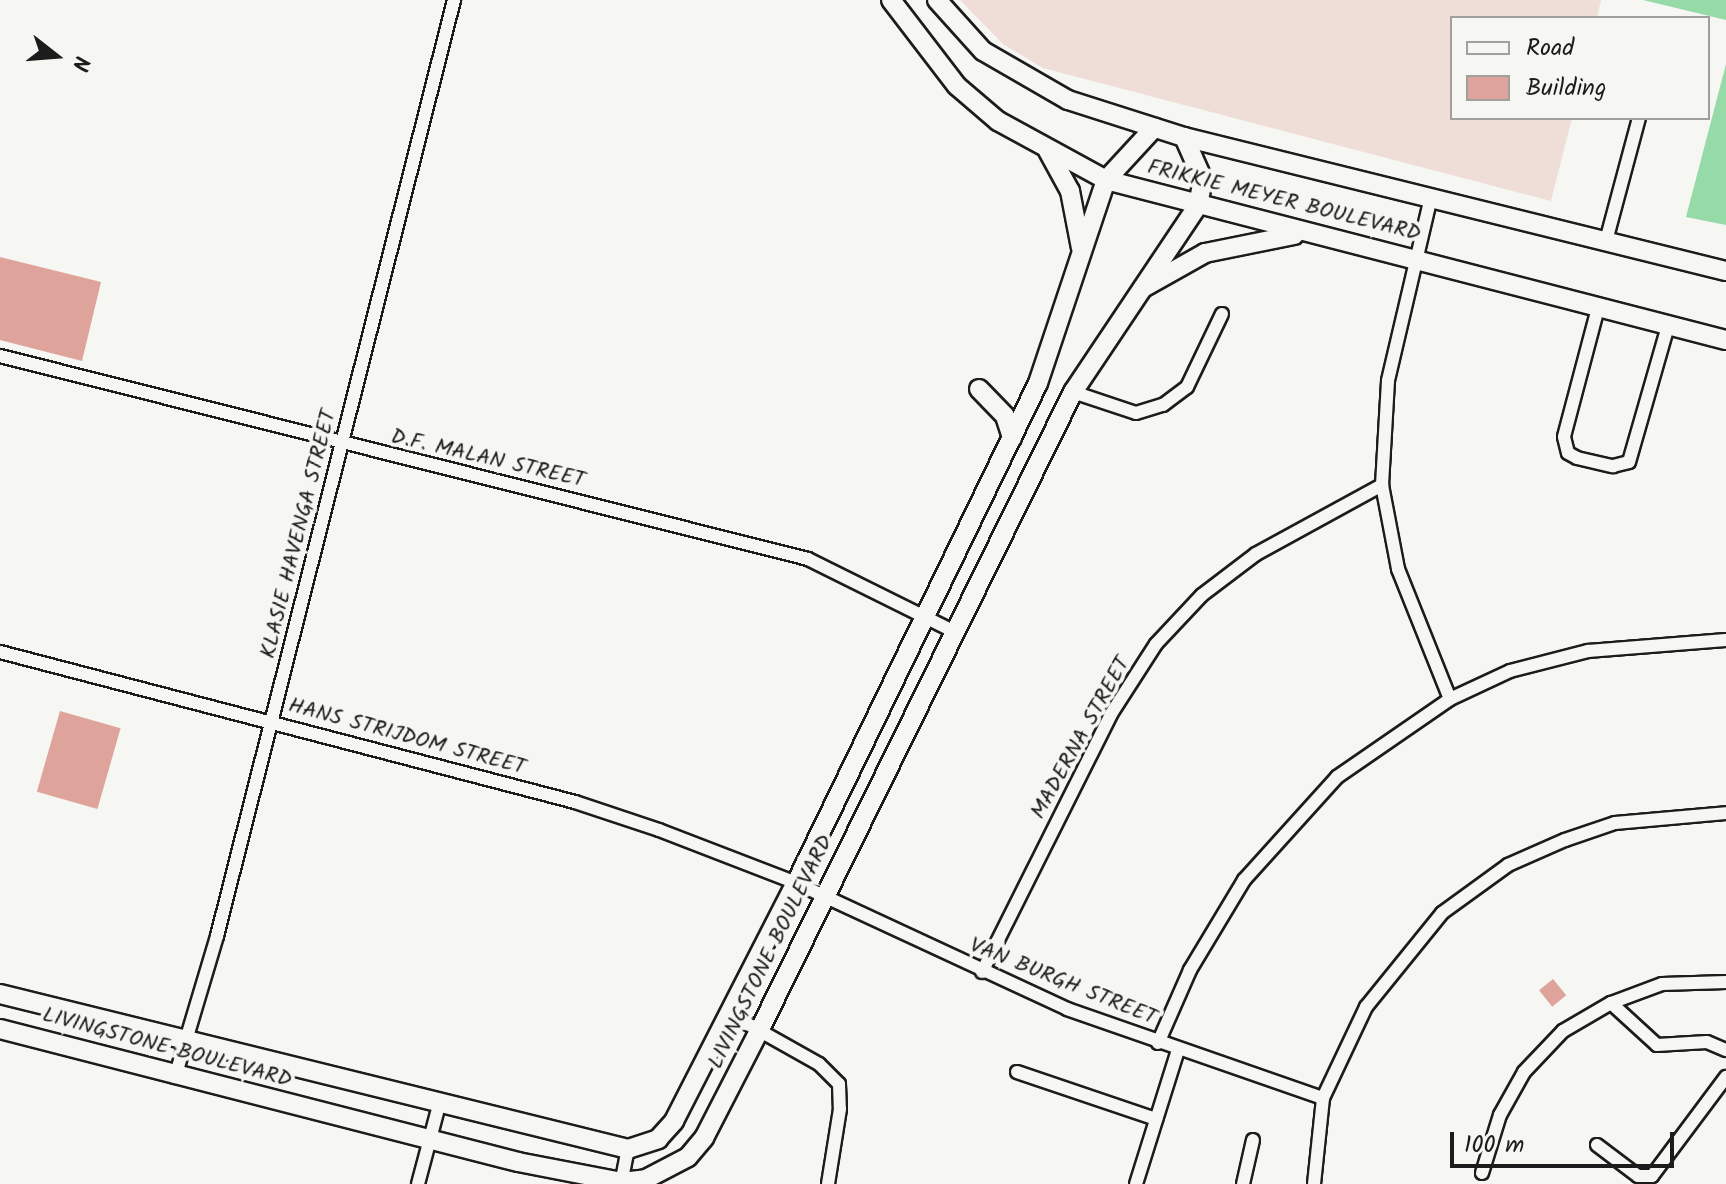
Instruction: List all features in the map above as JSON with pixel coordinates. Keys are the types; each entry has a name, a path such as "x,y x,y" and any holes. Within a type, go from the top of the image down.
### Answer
{"street":[{"name":"KLASIE HAVENGA STREET","path":"175,1077 189,1042 272,722 454,0"},
{"name":"FRIKKIE MEYER BOULEVARD","path":"891,0 957,86 998,121 1106,180 1726,340"},
{"name":"FRIKKIE MEYER BOULEVARD","path":"937,0 983,51 1022,77 1068,100 1184,137 1726,271"},
{"path":"1606,241 1638,120"},
{"name":"LIVINGSTONE BOULEVARD","path":"0,994 439,1105 628,1149 666,1132 796,883 1038,383 1106,180 1154,128"},
{"path":"1184,137 1203,180 1198,205"},
{"path":"1048,151 1070,191 1082,255"},
{"path":"1431,197 1388,381 1382,485 1398,569 1450,699"},
{"name":"LIVINGSTONE BOULEVARD","path":"0,1029 175,1077 622,1183 646,1179 688,1157 704,1138 760,1029 1073,392 1134,294 1198,205"},
{"path":"1134,294 1205,253 1305,233"},
{"path":"1598,308 1564,437 1568,453 1577,458 1613,466 1629,462 1668,326"},
{"path":"1073,392 1136,413 1163,405 1187,387 1222,314"},
{"name":"D.F. MALAN STREET","path":"0,356 342,446 808,559 955,632"},
{"path":"979,389 1005,416 1012,438"},
{"name":"MADERNA STREET","path":"982,972 1111,714 1156,644 1202,595 1256,554 1382,485"},
{"path":"1158,1043 1190,970 1244,880 1337,777 1450,699 1510,671 1588,651 1726,640"},
{"name":"HANS STRIJDOM STREET","path":"0,652 575,802 796,883"},
{"path":"1314,1184 1323,1098 1366,1007 1442,913 1508,865 1615,823 1726,813"},
{"name":"VAN BURGH STREET","path":"796,883 982,972 1158,1043 1323,1098"},
{"path":"1482,1173 1500,1115 1524,1072 1563,1031 1611,1003 1662,984 1726,982"},
{"path":"1611,1003 1657,1045 1707,1042 1726,1050"},
{"path":"730,1014 819,1064 839,1084 840,1109 828,1184"},
{"path":"1136,1184 1178,1050"},
{"path":"1017,1072 1156,1119"},
{"path":"1597,1145 1638,1176 1652,1176 1726,1077"},
{"path":"418,1184 439,1105"},
{"path":"1243,1184 1253,1140"},
{"path":"622,1183 628,1149"}],"shaded area":[{"path":"960,0 1601,0 1597,16 1450,16 1450,120 1571,120 1551,201 1043,68 1003,44"}],"green space":[{"path":"1643,0 1726,0 1726,20"},
{"path":"1726,64 1726,225 1686,217"}],"building":[{"path":"0,257 101,282 82,361 0,340"},
{"path":"60,711 121,728 97,809 37,792"},
{"path":"1553,979 1566,995 1552,1007 1539,990"}]}
